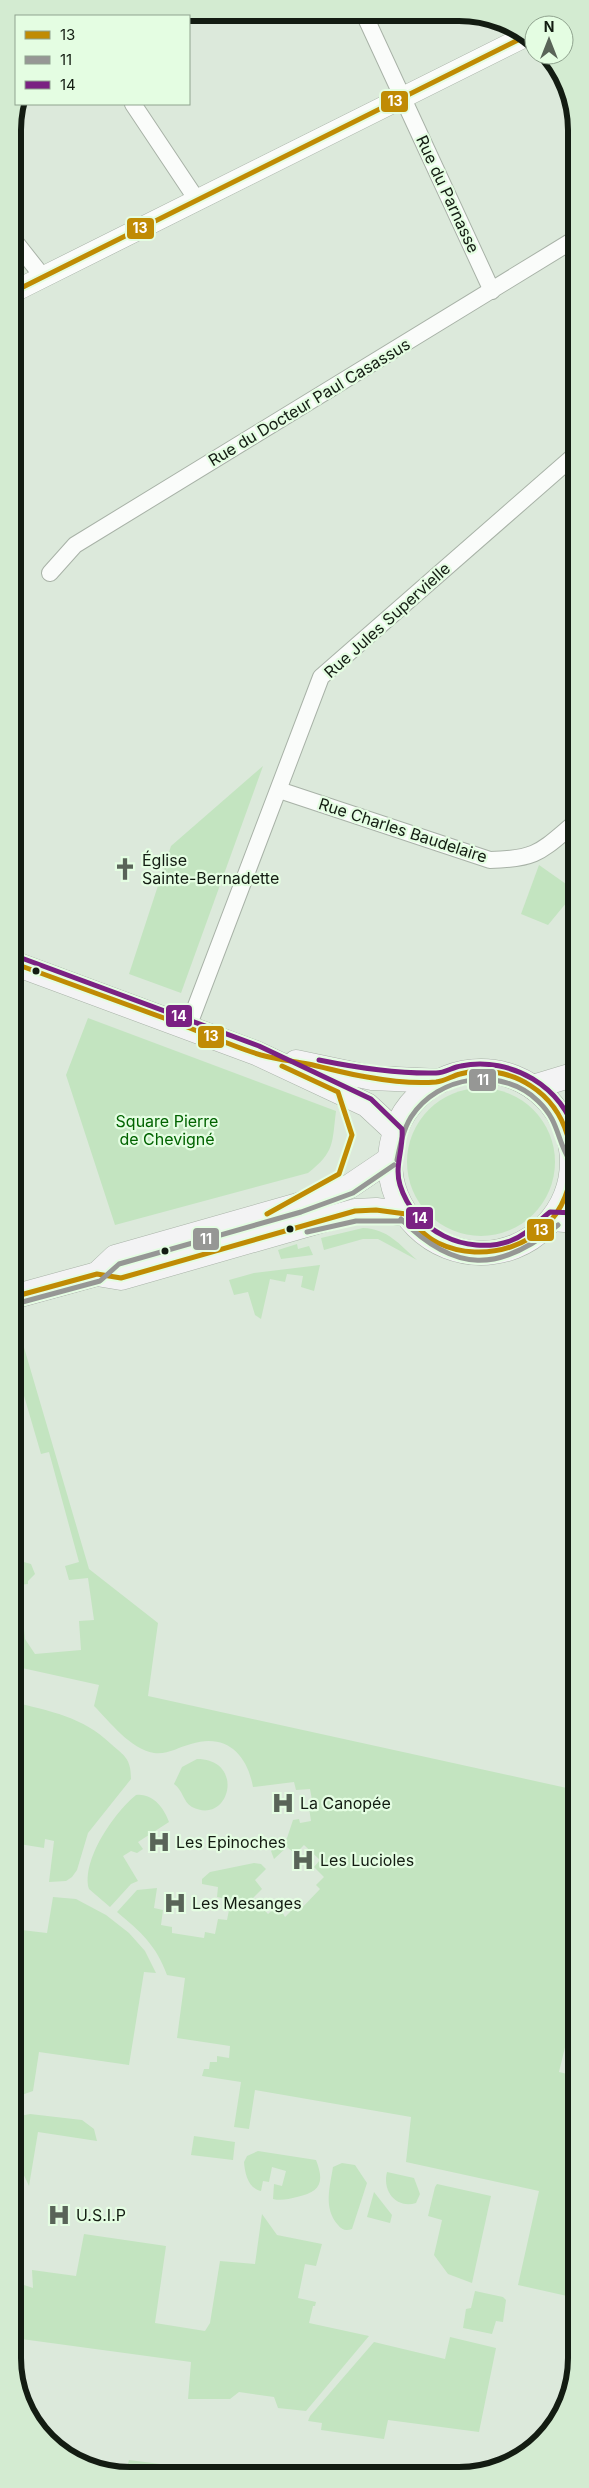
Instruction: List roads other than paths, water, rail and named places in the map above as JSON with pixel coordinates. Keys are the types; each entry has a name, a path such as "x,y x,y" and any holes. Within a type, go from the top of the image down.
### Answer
{"main road":[{"path":"21,966 256,1053 367,1105 395,1131"},
{"path":"256,1053 372,1078 440,1081"},
{"path":"568,1120 533,1087 511,1076 487,1072 463,1073 440,1081 421,1094 411,1105 395,1131 390,1159 393,1188 406,1214 420,1230 437,1242 461,1251 487,1254 512,1249 564,1220 565,1199 568,1189"},
{"path":"533,1087 568,1076"},
{"path":"97,1274 115,1257 262,1217 350,1186 390,1159"},
{"path":"21,1295 97,1274 121,1278 355,1211 376,1210 406,1214"}],"street":[{"name":"Rue du Parnasse","path":"367,21 492,291"},
{"path":"21,288 519,40"},
{"path":"135,105 197,200"},
{"name":"Rue du Docteur Paul Casassus","path":"50,574 74,545 568,244"},
{"path":"21,249 43,277"},
{"name":"Rue Jules Supervielle","path":"188,1027 321,677 568,461"},
{"name":"Rue Charles Baudelaire","path":"279,790 490,860 518,859 539,852 568,828"}],"place":[{"name":"Église Sainte-Bernadette","path":"125,869"},
{"name":"La Canopée","path":"283,1803"},
{"name":"Les Epinoches","path":"159,1842"},
{"name":"Les Lucioles","path":"303,1860"},
{"name":"Les Mesanges","path":"175,1903"},
{"name":"U.S.I.P","path":"59,2215"}],"park label":[{"name":"Square Pierre de Chevigné","path":"167,1130"}]}
